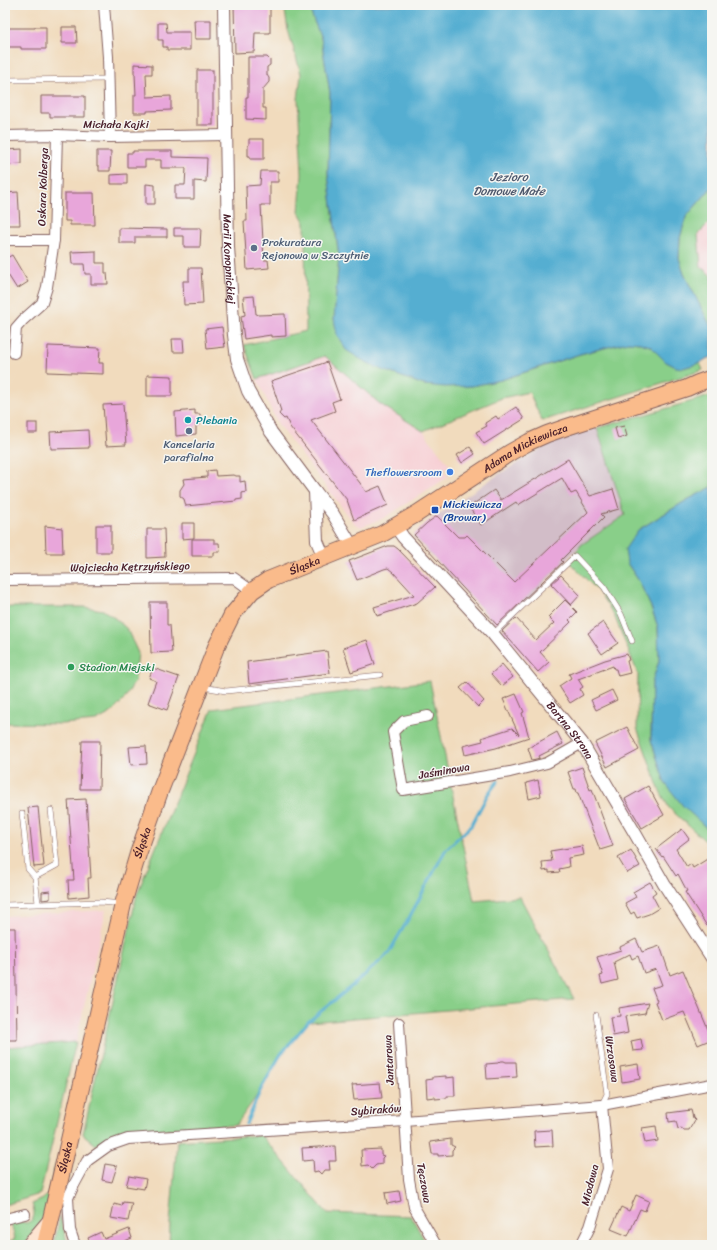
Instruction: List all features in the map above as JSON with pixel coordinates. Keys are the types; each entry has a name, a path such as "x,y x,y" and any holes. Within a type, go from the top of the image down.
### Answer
{"main road":[{"name":"Adama Mickiewicza","path":"352,546 396,527 511,452 529,442 560,429 687,388 712,378"},
{"name":"Śląska","path":"45,1245 51,1219 62,1197 123,904 140,847 216,647 232,615 252,591 268,580 352,546"},
{"path":"28,1245 51,1219"}],"street":[{"path":"104,5 108,57 110,137"},
{"name":"Marii Konopnickiej","path":"224,5 228,247 237,359 248,391 271,432 314,491 333,514 352,546"},
{"name":"Michała Kajki","path":"5,136 57,135 110,137 226,135"},
{"name":"Oskara Kolberga","path":"14,353 16,328 42,303 47,287 54,240 57,135"},
{"name":"Oskara Kolberga","path":"5,240 54,240"},
{"path":"314,491 317,541 324,557"},
{"name":"Bartna Strona","path":"396,527 403,537 492,634 582,743 664,884 712,958"},
{"name":"Wojciecha Kętrzyńskiego","path":"5,580 230,577 234,578 252,591"},
{"name":"Jaśminowa","path":"428,716 404,721 393,732 403,790 510,772 547,762 582,743"},
{"name":"Jantarowa","path":"399,1023 405,1121"},
{"name":"Sybiraków","path":"62,1197 74,1185 87,1162 108,1146 128,1139 405,1121 602,1105 712,1084"},
{"name":"Miodowa","path":"581,1245 590,1227 608,1169 602,1105"},
{"name":"Tęczowa","path":"405,1121 408,1179 414,1206 436,1245"},
{"path":"62,1197 75,1245"},
{"path":"5,1219 25,1214"}],"lane":[{"path":"5,80 108,78"},
{"path":"492,634 575,556 604,587 621,614 632,640"},
{"path":"201,686 226,691 380,675"},
{"path":"35,877 57,865 52,810"},
{"path":"22,814 28,869 35,877 38,903"},
{"path":"5,905 100,902 123,904"},
{"name":"Wrzosowa","path":"596,1015 607,1094 602,1105"}],"shaded area":[{"path":"712,220 712,276 701,267 698,233"},
{"path":"325,356 380,404 423,431 450,466 443,470 448,477 384,518 361,527 354,523 278,424 257,379"},
{"path":"597,428 625,515 581,545 500,629 413,536 426,523 499,474 556,440"},
{"path":"106,910 76,1042 5,1047 5,916"}],"green space":[{"path":"284,5 311,5 312,16 321,38 330,93 328,175 339,257 334,319 362,360 380,369 424,385 472,386 501,380 580,354 628,342 650,346 656,352 683,368 700,363 703,370 542,421 529,392 502,398 423,431 380,404 325,356 257,379 244,345 306,331 305,223 299,212 302,174 298,99 301,74 288,30"},
{"path":"712,187 712,220 698,234 701,267 712,276 712,329 684,274 679,258 680,238 686,217"},
{"path":"712,395 712,487 687,500 638,530 627,563 639,581 658,627 659,661 652,682 651,740 665,783 712,833 712,847 669,808 659,789 637,728 638,674 614,615 598,591 569,562 581,545 625,515 597,428"},
{"name":"Stadion Miejski","path":"5,607 84,607 103,610 116,619 127,629 138,653 135,681 123,701 111,713 96,721 62,724 5,723"},
{"path":"430,681 474,901 520,897 574,999 309,1022 281,1054 256,1097 236,1125 157,1130 119,1136 96,1145 83,1134 137,894 212,709"},
{"path":"76,1042 40,1194 5,1205 5,1047"},
{"path":"261,1135 327,1213 411,1216 427,1245 169,1245 177,1141"},
{"path":"55,1166 45,1218 24,1245 5,1245 15,1238 11,1224 5,1226 5,1222 14,1220 26,1223 32,1220 34,1210 32,1204 43,1199 48,1194"},
{"path":"60,1216 68,1245 54,1245"}],"water":[{"name":"Jezioro Domowe Małe","path":"311,5 712,5 712,187 686,217 680,238 679,258 684,274 712,329 712,357 700,363 683,368 676,367 666,362 650,346 628,342 580,354 501,380 472,386 445,387 424,385 380,369 346,350 337,335 334,319 339,257 328,175 330,93 321,38 312,16"},
{"path":"712,487 712,833 683,806 665,783 651,740 652,682 659,661 658,627 639,581 627,563 625,549 638,530 687,500"}],"building":[{"path":"234,5 270,5 270,33 255,33 254,52 235,53"},
{"path":"194,20 211,20 211,39 195,39"},
{"path":"158,23 166,23 167,32 190,32 190,50 167,50 167,47 163,47 163,40 158,40"},
{"path":"46,27 46,49 21,49 21,47 5,47 5,28"},
{"path":"62,27 76,27 77,43 62,43"},
{"path":"248,57 267,57 270,60 270,65 267,67 269,82 263,89 263,108 266,108 266,120 246,119 246,97 248,97"},
{"path":"134,64 152,65 152,74 146,74 147,97 171,96 171,110 134,113 134,95 136,95"},
{"path":"197,70 213,70 213,125 197,125"},
{"path":"41,96 85,96 85,117 50,117 50,113 41,113"},
{"path":"249,139 264,139 264,159 250,159 250,156 248,156"},
{"path":"22,149 22,164 5,165 5,150"},
{"path":"97,151 111,151 110,171 99,171 99,166 97,166"},
{"path":"133,151 172,151 172,157 207,158 206,182 194,181 194,199 175,199 175,185 185,185 186,168 161,168 161,160 145,160 145,167 127,167 127,153 133,153"},
{"path":"261,171 278,171 278,182 270,182 270,205 261,205 264,260 268,260 269,268 247,270 244,221 247,221 246,186 260,185"},
{"path":"127,174 127,184 111,184 111,175"},
{"path":"146,184 155,185 155,204 146,204"},
{"path":"18,192 20,225 5,225 5,193"},
{"path":"65,193 94,193 95,225 70,225 70,221 65,221"},
{"path":"119,228 167,229 167,237 135,237 135,243 119,243"},
{"path":"174,228 201,228 200,247 184,247 184,236 174,236"},
{"path":"96,251 96,263 105,263 105,273 107,273 108,284 91,284 91,274 85,274 84,264 72,264 71,252"},
{"path":"12,255 28,282 17,289 5,270 5,259"},
{"path":"189,268 201,268 203,304 184,305 183,281 189,281"},
{"path":"254,296 256,314 285,314 286,336 271,337 271,335 244,339 241,316 245,315 243,297"},
{"path":"222,327 225,347 207,349 205,329"},
{"path":"172,339 183,339 184,352 173,352"},
{"path":"48,346 100,348 99,363 103,363 103,374 47,372"},
{"path":"327,362 340,399 332,402 335,411 311,420 366,492 380,486 388,505 354,520 347,500 290,427 286,418 284,419 279,414 281,411 271,381"},
{"path":"147,375 172,376 172,396 147,396"},
{"path":"123,404 126,445 106,446 103,405"},
{"path":"516,407 524,419 484,444 476,432 487,426 485,423 496,416 498,419"},
{"name":"Plebania","path":"195,410 195,414 200,414 201,424 196,425 196,434 176,436 175,412"},
{"path":"28,423 37,423 37,433 28,433"},
{"path":"624,426 627,436 618,439 615,428"},
{"path":"88,430 89,448 51,449 50,432"},
{"path":"470,447 475,454 462,463 457,455"},
{"path":"568,459 590,496 613,489 619,509 601,514 604,517 561,560 563,562 497,625 414,535 437,516 458,537 465,537 467,535 514,582 588,512 576,492 571,494 562,478 518,505 516,502 481,525 469,507 494,490 501,500"},
{"path":"215,470 216,476 240,476 240,482 245,481 246,492 242,493 242,499 236,501 186,506 184,499 180,496 180,490 184,484 183,479 207,477 207,471"},
{"path":"182,523 194,523 194,538 182,539"},
{"path":"96,525 111,525 111,552 96,552"},
{"path":"45,526 62,528 63,553 46,553"},
{"path":"147,529 164,529 165,557 147,558"},
{"path":"192,539 214,539 214,543 219,543 220,552 214,552 214,556 192,556"},
{"path":"388,546 394,546 398,549 435,587 417,603 377,616 374,607 414,595 388,568 357,580 349,561"},
{"path":"561,575 580,595 571,605 551,584"},
{"path":"565,600 577,612 569,620 571,622 540,652 549,662 538,672 502,631 516,618 536,640 554,623 548,617"},
{"path":"150,602 167,602 167,625 170,625 172,652 151,653"},
{"path":"603,622 618,643 602,654 588,633"},
{"path":"367,640 375,664 351,672 343,648"},
{"path":"327,651 330,673 249,684 247,662"},
{"path":"627,654 630,673 618,676 616,669 614,669 613,666 578,679 583,687 580,689 583,695 570,703 559,686 571,678 569,674 605,660"},
{"path":"502,664 513,677 502,686 491,674"},
{"path":"153,668 179,677 167,710 148,703 156,681 149,678"},
{"path":"467,682 484,701 478,707 460,688"},
{"path":"612,690 617,700 596,710 591,700"},
{"path":"516,694 524,712 522,713 529,737 496,748 465,755 463,746 483,741 482,738 484,737 512,728 519,735 503,699"},
{"path":"627,727 639,750 607,767 595,743"},
{"path":"557,732 563,744 539,756 540,758 532,760 528,748"},
{"path":"82,741 100,741 99,789 80,789"},
{"path":"146,746 147,764 131,765 129,747"},
{"path":"582,767 590,790 592,789 613,846 600,850 578,793 576,789 574,789 568,772"},
{"path":"538,780 541,796 529,799 526,783"},
{"path":"648,786 664,815 642,828 625,799"},
{"path":"86,799 91,878 88,878 89,896 69,898 68,880 74,880 68,800"},
{"path":"38,807 44,866 34,867 28,808"},
{"path":"682,829 689,839 676,849 687,867 691,864 693,868 712,856 712,923 707,926 685,892 687,891 678,874 676,876 663,856 662,857 656,849"},
{"path":"582,846 584,855 568,858 569,867 559,869 560,872 549,873 549,870 543,871 542,862 552,861 550,851"},
{"path":"631,850 640,866 627,873 618,858"},
{"path":"650,882 656,892 652,895 659,908 649,914 637,918 634,912 631,914 625,903 636,897 633,892"},
{"path":"50,891 50,899 42,900 42,892"},
{"path":"5,928 15,928 17,1040 5,1040"},
{"path":"636,939 642,952 660,946 670,975 683,970 712,1039 698,1045 684,1012 662,1020 655,1002 657,1001 652,988 662,985 656,969 644,973 638,956 632,959 630,954 614,962 618,980 602,984 600,976 603,975 597,957 621,950 620,947"},
{"path":"648,1003 645,1013 625,1016 628,1033 613,1036 610,1017 620,1016 619,1008"},
{"path":"641,1039 643,1050 633,1051 631,1041"},
{"path":"500,1061 516,1062 517,1077 487,1079 486,1064 498,1063"},
{"path":"638,1064 640,1079 622,1082 620,1067"},
{"path":"446,1076 446,1078 454,1077 455,1096 435,1099 435,1097 427,1098 426,1080 433,1079 433,1077"},
{"path":"380,1083 382,1098 354,1100 352,1085"},
{"path":"691,1110 695,1120 689,1130 684,1130 681,1128 678,1129 676,1121 669,1122 668,1113"},
{"path":"656,1126 658,1141 645,1143 642,1128"},
{"path":"552,1130 553,1146 535,1147 534,1131"},
{"path":"451,1139 451,1145 455,1147 452,1150 452,1155 438,1156 438,1154 432,1154 430,1142"},
{"path":"335,1146 336,1161 329,1161 330,1170 324,1170 321,1174 318,1171 314,1172 313,1160 303,1161 302,1148"},
{"path":"381,1149 381,1155 384,1156 382,1158 382,1164 376,1165 372,1169 368,1165 362,1166 361,1150"},
{"path":"105,1164 117,1166 112,1182 102,1180"},
{"path":"129,1176 146,1179 144,1189 126,1186"},
{"path":"399,1191 401,1201 387,1204 385,1193"},
{"path":"636,1195 649,1201 645,1211 640,1209 628,1236 611,1229 621,1207 629,1211"},
{"path":"123,1202 132,1203 128,1221 111,1218 114,1204 122,1206"},
{"path":"129,1229 132,1238 115,1245 91,1245 88,1238 101,1232 104,1239"}],"waterway":[{"path":"246,1124 261,1089 281,1054 308,1022 388,954 446,849 471,826 488,794 498,781"}],"place":[{"name":"Prokuratura Rejonowa w Szczytnie","path":"254,248"},
{"name":"Plebania","path":"188,420"},
{"name":"Kancelaria parafialna","path":"189,431"},
{"name":"Theflowersroom","path":"450,472"},
{"name":"Mickiewicza (Browar)","path":"435,510"},
{"name":"Stadion Miejski","path":"71,667"}]}
